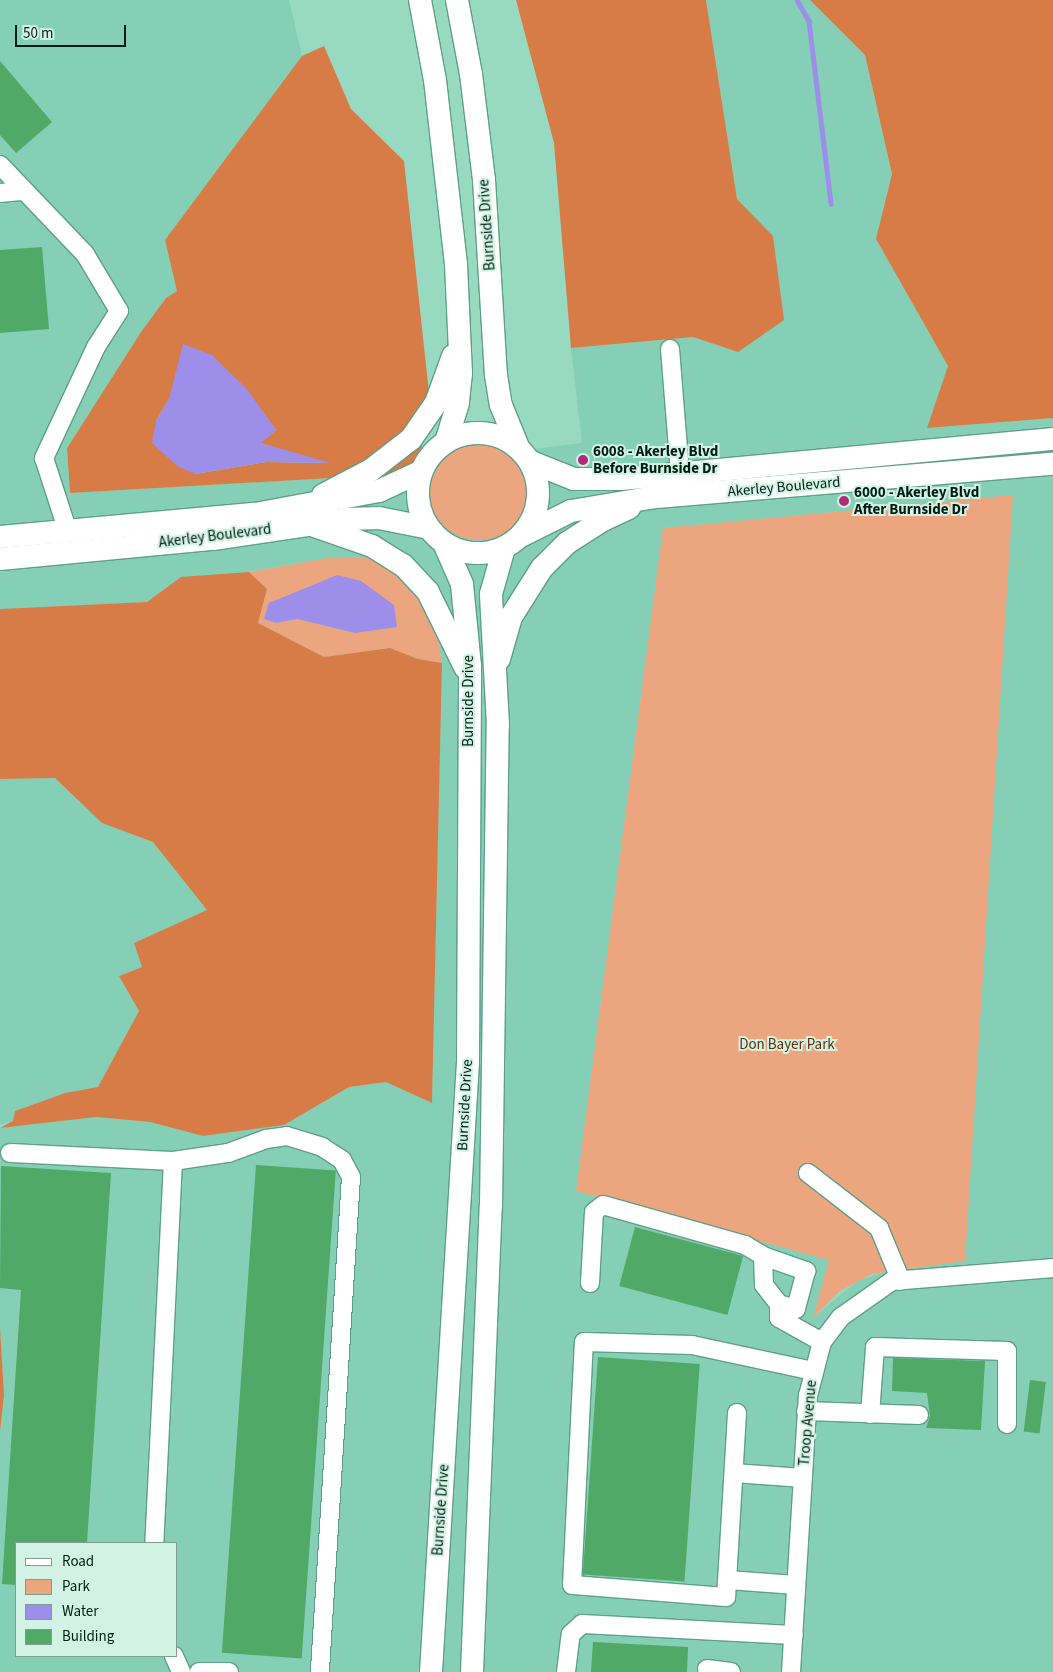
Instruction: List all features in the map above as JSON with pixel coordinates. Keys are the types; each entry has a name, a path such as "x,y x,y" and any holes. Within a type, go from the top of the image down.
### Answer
{"main road":[{"path":"420,0 449,185 459,334 458,403 446,442"},
{"name":"Burnside Drive","path":"457,0 471,74 484,180 496,375 501,405 524,454"},
{"path":"306,515 371,470 411,439 440,396 459,334"},
{"path":"483,432 502,437 524,454 538,480 539,499 533,519 513,542 484,553 463,551 436,535 420,509 418,490 422,471 432,454 446,442 464,434 483,432"},
{"name":"Akerley Boulevard","path":"524,454 574,479 680,474 1053,439"},
{"name":"Akerley Boulevard","path":"513,542 571,511 656,497 1053,464"},
{"name":"Akerley Boulevard","path":"0,559 213,539 306,515 379,491 422,471"},
{"path":"494,676 511,617 542,568 567,543 603,520 656,497"},
{"path":"306,515 372,546 403,565 428,592 470,677"},
{"name":"Akerley Boulevard","path":"0,538 306,515 379,518 436,535"},
{"name":"Burnside Drive","path":"431,1672 468,1062 470,677 462,584 436,535"},
{"name":"Burnside Drive","path":"472,1672 491,1206 498,724 491,594 513,542"}],"street":[{"path":"0,165 85,254 120,311 96,347 44,458 68,532"},
{"path":"0,193 24,190"},
{"path":"670,349 680,474"},
{"path":"10,1153 173,1161 228,1153 266,1139 287,1136 322,1147 342,1160 351,1177 320,1672"},
{"path":"154,1542 173,1161"},
{"path":"808,1173 879,1228 902,1281"},
{"path":"590,1283 594,1212 603,1205 745,1245 763,1256 806,1271 796,1309 779,1304 764,1286 763,1256"},
{"name":"Troop Avenue","path":"791,1672 806,1411 813,1370 822,1342 841,1317 864,1298 892,1281 1053,1268"},
{"path":"779,1304 779,1318 822,1342"},
{"path":"737,1413 726,1597 572,1585 584,1342 692,1345 813,1370"},
{"path":"870,1414 874,1347 1007,1351 1006,1424"},
{"path":"806,1411 919,1415"},
{"path":"734,1473 803,1478"},
{"path":"728,1580 796,1586"},
{"path":"566,1672 571,1634 582,1624 794,1635"},
{"path":"174,1657 181,1672"},
{"path":"707,1669 731,1672"},
{"path":"199,1672 229,1672"}],"shaded area":[{"path":"0,0 289,0 302,56 165,240 177,291 166,298 141,332 67,447 70,493 418,473 483,455 582,443 571,348 693,337 738,352 773,236 737,199 706,0 810,0 865,55 892,174 876,239 948,366 927,428 1053,418 1053,1672 0,1672 0,1432 4,1395 0,1327 0,1128 96,1117 150,1122 203,1136 284,1125 349,1087 386,1082 432,1103 442,663 430,589 334,557 223,576 181,577 147,602 0,609","holes":["1013,495 900,1267 857,1281 814,1317 829,1260 576,1191 663,528"]},
{"path":"516,0 706,0 737,199 773,236 784,320 738,352 693,337 571,348 554,143"},
{"path":"810,0 1053,0 1053,418 927,428 948,366 876,239 892,174 865,55"},
{"path":"324,46 351,109 404,161 429,393 418,473 70,493 67,448 141,332 166,298 177,291 165,240 302,56","holes":["245,388 276,430 260,443 328,463 266,462 195,474 156,421 169,399"]},
{"path":"249,572 267,589 258,623 324,657 390,648 418,659 442,663 432,1103 386,1082 349,1087 284,1125 203,1136 150,1122 96,1117 0,1128 13,1121 15,1111 65,1093 98,1087 139,1011 119,976 142,967 134,943 207,910 153,842 102,823 55,778 0,779 0,609 147,602 181,577"},
{"path":"55,778 102,823 153,842 207,910 134,943 142,967 119,976 139,1011 98,1087 65,1093 15,1111 13,1121 0,1125 0,779"},
{"path":"0,1327 4,1395 0,1432"}],"green space":[{"path":"479,436 499,440 508,444 516,451 523,459 527,468 531,488 527,508 523,517 516,525 508,532 499,536 479,540 459,536 450,532 442,525 435,517 431,508 427,488 431,468 435,459 442,451 450,444 459,440"},
{"name":"Don Bayer Park","path":"1013,495 965,1261 872,1274 840,1291 813,1318 829,1260 576,1191 663,528"},
{"path":"334,557 398,558 430,589 442,663 418,659 390,648 324,657 258,623 267,589 249,572","holes":["337,575 355,633 297,619 276,623 264,619 310,587"]}],"water":[{"path":"183,344 212,355 246,388 276,430 261,443 330,463 266,462 195,474 177,466 152,443 156,421 169,399"},
{"path":"337,575 361,581 394,605 397,627 355,633 297,619 276,623 264,619 269,603"}],"building":[{"path":"0,61 52,122 16,153 0,135"},
{"path":"42,247 49,329 0,333 0,250"},
{"path":"256,1165 336,1171 302,1658 222,1653"},
{"path":"1,1166 111,1173 87,1542 15,1542 15,1585 2,1584 21,1290 0,1288"},
{"path":"635,1227 743,1256 727,1315 619,1286"},
{"path":"598,1357 700,1364 685,1582 583,1574"},
{"path":"893,1358 985,1361 981,1430 926,1428 930,1416 927,1393 892,1391"},
{"path":"1030,1380 1046,1382 1040,1434 1024,1432"},
{"path":"593,1642 688,1647 687,1672 591,1672"}],"waterway":[{"path":"797,0 809,21 831,204"}],"place":[{"name":"6008 - Akerley Blvd Before Burnside Dr","path":"583,460"},
{"name":"6000 - Akerley Blvd After Burnside Dr","path":"844,501"}]}
